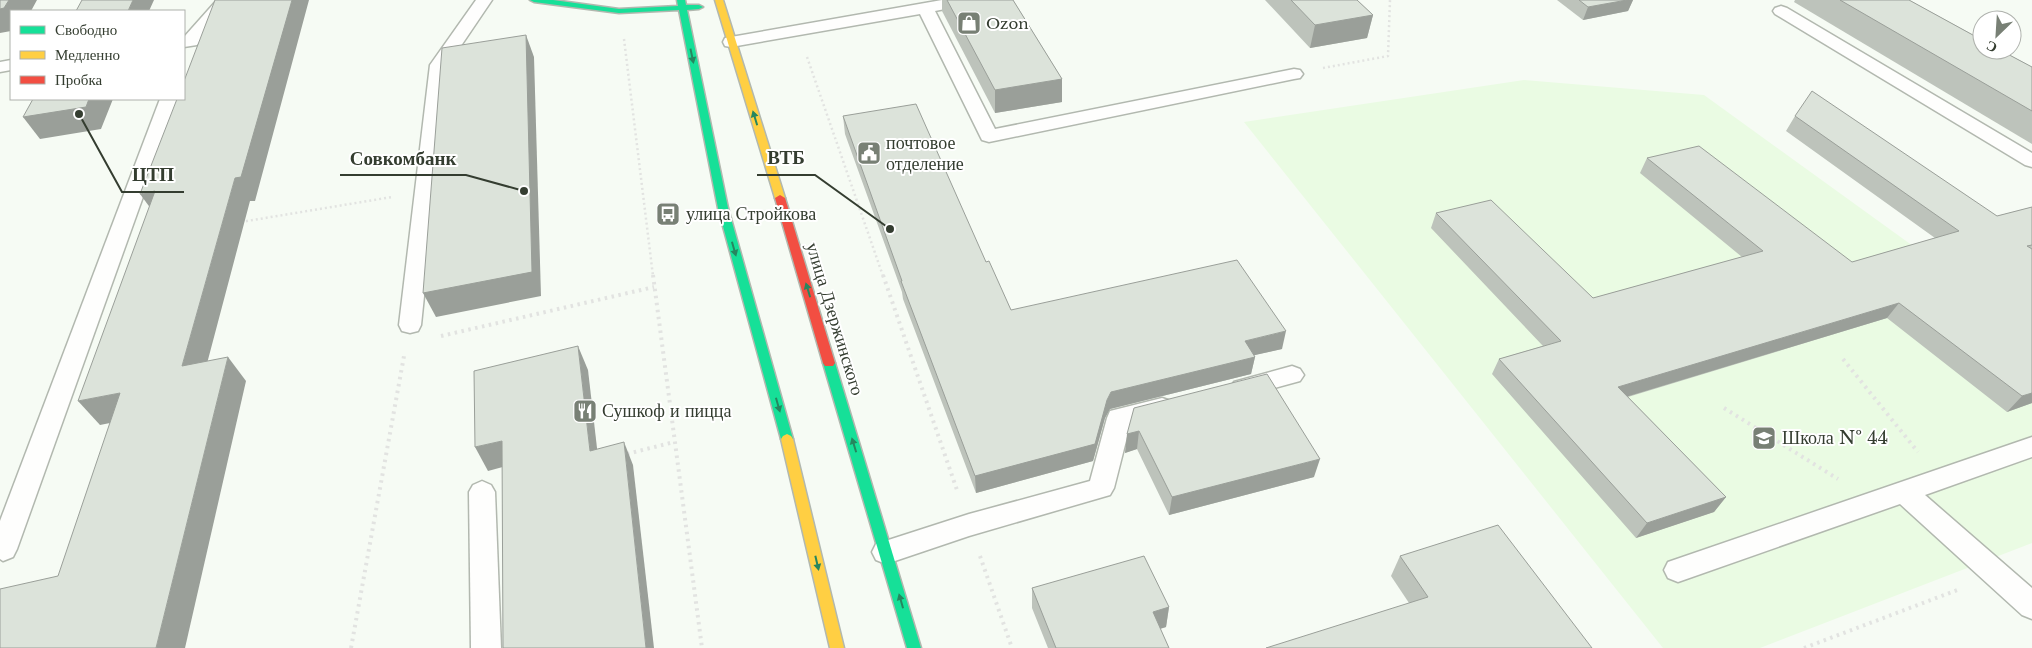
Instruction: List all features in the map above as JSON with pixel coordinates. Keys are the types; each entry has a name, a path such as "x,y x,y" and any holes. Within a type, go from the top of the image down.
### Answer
{"main road":[{"path":"534,0 619,11 720,2"},
{"name":"улица Дзержинского","path":"720,2 914,648"},
{"path":"681,4 723,208 794,464 836,648"}],"lane":[{"path":"185,54 187,41 225,0"},
{"path":"408,334 440,65 484,0"},
{"path":"732,42 969,0"},
{"path":"925,8 989,136 1294,74"},
{"path":"1781,11 2032,161"},
{"path":"3,549 169,100"},
{"path":"1215,394 1292,375"},
{"path":"886,552 969,525 1101,488 1120,418 1186,401"},
{"path":"1678,570 2032,447"},
{"path":"1903,491 2032,606"},
{"path":"482,492 486,648"}],"path":[{"path":"1294,74 1388,56 1390,0"},
{"path":"798,30 1012,648"},
{"path":"624,38 654,287 702,648"},
{"path":"232,223 425,191"},
{"path":"351,648 408,334 654,287"},
{"path":"1843,359 1939,479"},
{"path":"1724,408 1873,501"},
{"path":"617,457 674,442"},
{"path":"1804,648 1997,575"}],"shaded area":[{"name":"Школа № 44","path":"1524,80 1704,95 2032,332 2032,543 1760,648 1663,648 1244,122"}],"building":[{"path":"0,0 9,0 4,8 0,9"},
{"path":"82,0 133,0 128,10 77,10"},
{"path":"215,0 292,0 241,177 235,178 182,366 228,357 156,648 0,648 0,589 58,576 120,393 78,401 155,191 140,194 177,100 185,100 185,78"},
{"path":"947,0 1013,0 1062,79 995,90"},
{"path":"1291,0 1357,0 1373,15 1315,25"},
{"path":"1579,0 1627,0 1588,7"},
{"path":"1840,0 1909,0 1972,35 1972,60 2019,60 2032,67 2032,111"},
{"path":"526,35 532,272 423,293 442,48"},
{"path":"1812,91 1997,216 2032,207 2032,245 2027,246 2032,249 2032,393 2022,396 1899,303 1618,387 1726,497 1647,523 1499,359 1561,341 1436,213 1491,200 1593,298 1763,251 1647,158 1699,146 1852,262 1959,231 1795,116"},
{"path":"32,100 89,100 86,107 23,117"},
{"path":"916,104 986,262 989,261 1011,310 1237,260 1286,331 1245,341 1255,357 1111,392 1095,444 975,476 901,281 843,116"},
{"path":"578,346 590,451 624,442 646,648 503,648 502,441 475,447 474,371"},
{"path":"1267,374 1320,459 1172,497 1139,431 1127,434 1134,408"},
{"path":"1498,525 1592,648 1266,648 1428,597 1400,556"},
{"path":"1144,556 1169,607 1153,612 1169,648 1056,648 1032,588"}],"traffic: fast":[{"path":"534,0 619,11 699,7"},
{"path":"681,0 723,208 787,439"},
{"path":"829,363 914,648"}],"traffic: slow":[{"path":"719,0 780,198"},
{"path":"787,439 837,648"}],"traffic: jam":[{"path":"780,198 829,363"}],"place":[{"name":"Ozon","path":"969,23"},
{"name":"ЦТП","path":"79,114"},
{"name":"почтовое отделение","path":"869,153"},
{"name":"Совкомбанк","path":"524,191"},
{"name":"улица Стройкова","path":"668,214"},
{"name":"ВТБ","path":"890,229"},
{"name":"Сушкоф и пицца","path":"585,411"},
{"name":"Школа № 44","path":"1764,438"}]}
